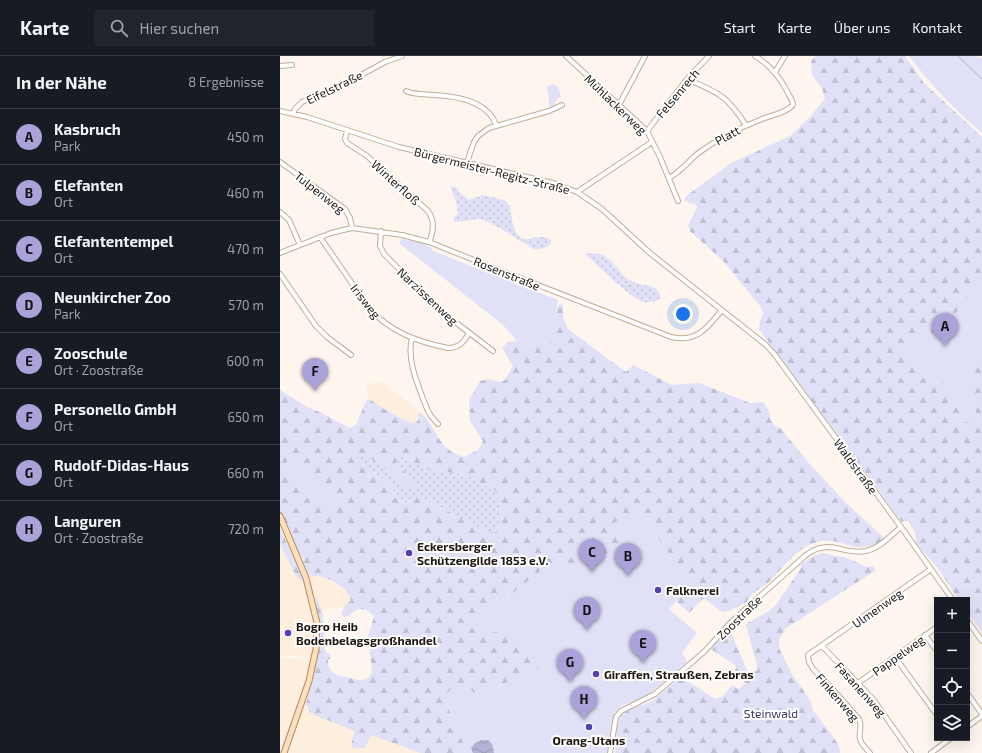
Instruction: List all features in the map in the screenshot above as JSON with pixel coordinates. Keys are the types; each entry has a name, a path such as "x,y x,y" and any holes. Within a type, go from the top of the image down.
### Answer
{"main road":[{"path":"280,516 306,578 317,623 314,661 309,681 284,753"}],"street":[{"name":"Eifelstraße","path":"293,114 295,109 302,102 340,86 385,62 402,56"},
{"name":"Mühlackerweg","path":"566,56 646,131 669,178 678,201"},
{"path":"619,105 645,56"},
{"name":"Felsenrech","path":"646,131 687,79 709,56"},
{"path":"755,56 764,61 775,72 786,56"},
{"path":"280,66 292,65"},
{"name":"Platt","path":"669,178 706,148 746,125 794,106 775,72"},
{"path":"687,79 723,96 738,111 746,125"},
{"path":"406,91 411,93 442,95 463,99 486,110 496,125"},
{"path":"466,162 478,136 489,128 549,111 562,105"},
{"name":"Bürgermeister-Regitz-Straße","path":"280,111 399,146 553,183 577,192 611,215 651,254 754,336"},
{"name":"Winterfloß","path":"347,130 345,139 347,143 367,156 428,211 433,221 433,229 429,242"},
{"path":"577,192 652,142"},
{"name":"Tulpenweg","path":"280,162 345,209 350,218 352,228"},
{"path":"280,212 290,220 300,245"},
{"name":"Rosenstraße","path":"280,253 331,232 352,228 382,231 429,242 671,337 685,339 695,337 707,328 722,310"},
{"name":"Narzissenweg","path":"382,231 380,246 384,254 441,311 493,351"},
{"name":"Irisweg","path":"320,237 360,296 376,316 392,329 412,338 442,347 453,348 461,344 469,333"},
{"path":"280,274 318,329 351,355"},
{"name":"Waldstraße","path":"754,336 775,356 951,597"},
{"path":"412,338 410,350 412,362 427,409 438,424"},
{"name":"Zoostraße","path":"610,753 616,717 621,711 655,694 705,651 731,622 812,551 825,547 859,552 866,551 881,544 901,527"},
{"name":"Ulmenweg","path":"822,646 932,570"},
{"path":"970,624 982,641"},
{"name":"Pappelweg","path":"858,683 934,629"},
{"path":"926,636 934,648"},
{"name":"Fasanenweg","path":"822,646 858,683 881,710 911,753"},
{"name":"Finkenweg","path":"822,646 808,655 809,662 813,669 859,719 862,724 860,736 861,742 870,753"},
{"path":"895,657 934,712"},
{"path":"970,698 982,717 970,725"},
{"path":"931,753 947,741"}],"shaded area":[{"path":"379,382 384,384 417,409 419,414 415,423 411,423 389,412 369,399 366,392 367,386 371,383"},
{"path":"280,513 299,556 302,556 311,575 323,577 342,587 350,594 351,600 344,607 322,610 317,598 315,598 320,623 320,646 306,705 310,713 354,731 351,745 374,736 420,753 280,753 280,658 304,660 303,656 280,656 280,544 296,576 289,546 280,528"}],"green space":[{"path":"816,56 905,56 924,83 982,137 982,633 970,615 970,597 957,597 939,570 916,543 915,532 908,521 902,522 759,329 763,313 760,306 724,262 690,231 688,225 697,208 696,205 685,201 685,197 731,163 790,136 810,117 825,99 822,88 812,75 811,61"},
{"path":"909,56 975,56 982,58 982,133 943,96"},
{"path":"552,84 558,87 561,97 557,99 553,107 550,108 547,87"},
{"path":"452,186 456,187 461,194 469,200 483,195 504,200 510,206 514,226 519,236 527,239 545,237 551,240 551,244 547,247 534,249 500,228 481,219 455,222 453,218 458,214 456,201 451,189"},
{"path":"401,239 419,242 431,247 433,251 558,300 554,323 557,340 540,347 517,341 503,325 399,243"},
{"path":"587,253 603,255 611,261 621,273 633,282 650,286 657,290 661,298 648,302 643,302 637,299 586,255"},
{"path":"982,279 982,361 972,370 976,412 972,423 964,422 941,379 919,365 905,351 909,341 941,332"},
{"path":"563,304 563,317 568,329 626,372 633,365 672,385 699,383 750,403 763,402 769,411 773,424 781,429 808,462 846,503 884,538 875,544 866,547 850,546 826,541 817,542 810,545 796,553 768,583 756,591 745,603 725,612 719,610 704,598 689,613 676,601 690,588 636,555 615,559 591,558 574,567 560,564 483,612 510,630 532,651 544,656 545,662 536,671 494,688 474,694 468,684 444,699 468,753 420,753 374,736 370,737 365,748 352,748 351,744 354,731 310,713 306,705 320,646 320,623 315,597 317,598 323,614 325,651 330,655 331,658 328,660 328,665 334,674 356,680 367,679 371,675 372,672 368,636 374,617 371,613 359,609 344,617 342,614 344,607 351,600 347,592 336,583 323,577 311,575 307,572 302,562 304,560 302,556 299,556 280,513 280,390 307,407 322,413 349,428 356,425 366,401 369,399 389,412 411,423 415,423 418,420 419,411 448,449 455,454 465,457 479,449 483,441 470,421 469,400 480,381 488,379 501,382 505,380 513,366 502,348 508,342 517,341 540,347 554,323 558,305","holes":["361,455 366,456 385,469 407,489 416,486 413,479 396,463 397,459 402,457 426,469 467,475 476,482 494,489 498,495 500,507 500,525 497,531 494,533 486,531 433,503 414,496 411,497 411,500 406,503 401,501 398,499 393,488 388,482 363,464 360,460"]},
{"path":"361,455 366,456 376,462 398,482 413,479 396,463 397,459 402,457 426,469 467,475 476,482 494,489 498,495 500,507 500,525 497,531 493,533 486,531 433,503 414,496 406,503 400,501 395,496 393,488 374,472 367,469 360,460"},
{"path":"292,457 301,467 306,467 313,478 332,494 339,503 330,513 325,503 318,507 291,475 292,470 286,463"},
{"path":"638,507 690,585 690,588 669,609 697,633 682,653 687,661 686,663 647,696 621,706 614,713 607,753 468,753 444,699 448,692 453,687 464,684 468,684 474,694 494,688 535,671 545,662 543,656 532,651 510,630 483,634 478,625 483,612 509,596 543,569 560,564 574,567 591,558 615,559 636,555 611,525"},
{"path":"280,528 302,576 303,579 301,581 296,576 280,544"},
{"name":"Steinwald","path":"822,553 847,558 867,567 873,566 876,570 785,629 779,640 779,648 793,676 809,698 813,710 839,745 840,753 615,753 617,727 620,716 630,709 651,702 677,680 686,681 716,699 723,696 732,685 738,689 745,684 744,680 735,670 735,665 711,649 729,628 748,673 758,670 746,625 747,623 775,606 801,568 801,564 815,555"}],"water":[{"path":"481,740 488,740 492,744 494,753 473,753 471,748 475,743"}],"waterway":[{"path":"958,56 982,79"}],"place":[{"name":"Kasbruch","path":"945,346"},
{"name":"Personello GmbH","path":"315,391"},
{"name":"Eckersberger Schützengilde 1853 e.V.","path":"409,553"},
{"name":"Elefantentempel","path":"592,572"},
{"name":"Elefanten","path":"628,576"},
{"name":"Falknerei","path":"658,590"},
{"name":"Neunkircher Zoo","path":"587,630"},
{"name":"Bogro Heib Bodenbelagsgroßhandel","path":"288,633"},
{"name":"Zooschule","path":"643,663"},
{"name":"Giraffen, Straußen, Zebras","path":"596,674"},
{"name":"Rudolf-Didas-Haus","path":"570,682"},
{"name":"Languren","path":"584,719"},
{"name":"Orang-Utans","path":"589,727"}]}
